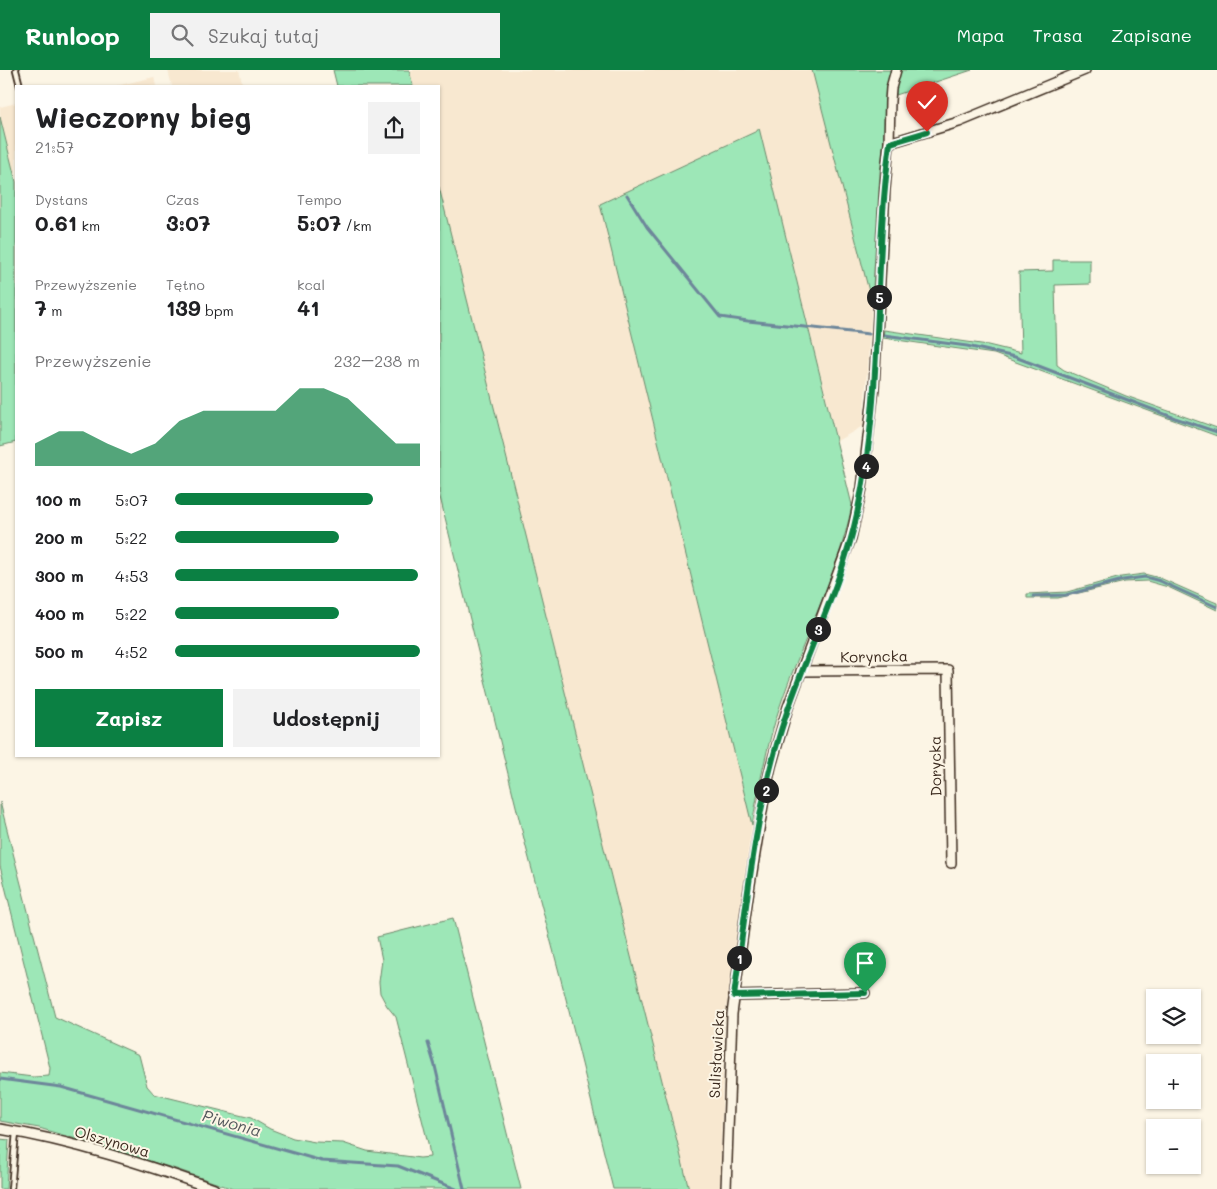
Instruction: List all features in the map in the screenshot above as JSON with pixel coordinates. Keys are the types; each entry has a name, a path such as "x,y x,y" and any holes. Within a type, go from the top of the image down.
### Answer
{"street":[{"name":"Sulisławicka","path":"726,1189 730,1036 734,996 765,793 779,737 801,671 851,538 862,488 874,388 885,189 890,143 891,88 896,70"},
{"path":"890,143 959,122 1085,70"},
{"name":"Koryncka","path":"801,671 948,670"},
{"name":"Dorycka","path":"948,670 951,863"},
{"path":"734,996 865,993"},
{"name":"Olszynowa","path":"0,1129 80,1146 214,1189"}],"lane":[{"path":"16,70 20,85"},
{"path":"11,1189 16,1132"}],"shaded area":[{"path":"168,70 239,70 243,85 172,85"},
{"path":"409,70 812,70 872,303 863,426 837,441 759,128 757,131 600,204 752,825 724,1025 720,1189 689,1189 440,191 440,85 413,85"},
{"path":"154,77 156,85 120,85"},
{"path":"15,103 15,178 0,117 0,107"}],"green space":[{"path":"333,70 409,70 413,85 337,85"},
{"path":"812,70 891,70 886,91 885,132 880,172 872,303"},
{"path":"900,70 972,70 896,95 896,84"},
{"path":"0,117 15,178 15,442 0,446"},
{"path":"759,128 852,505 838,557 775,721 752,825 600,204 757,131"},
{"path":"440,191 689,1189 613,1189 440,497"},
{"path":"1053,260 1090,260 1090,284 1055,285 1057,365 1064,370 1126,396 1217,428 1217,436 994,354 883,338 884,330 988,345 1021,353 1019,272 1053,271"},
{"path":"1144,574 1160,578 1217,603 1217,610 1168,587 1147,581 1125,582 1058,598 1027,598 1027,594 1067,592 1121,577"},
{"path":"0,802 55,1017 139,1055 147,1086 154,1094 251,1118 270,1129 293,1138 315,1142 343,1143 367,1151 420,1158 430,1157 396,1017 380,993 379,982 382,960 377,937 453,918 521,1189 233,1189 176,1169 39,1128 0,1121 0,1073 33,1077 49,1076 50,1068 0,866"},
{"path":"0,1139 9,1140 6,1189 0,1189"}],"waterway":[{"path":"627,195 647,227 720,317 869,334"},
{"path":"884,335 967,346 1015,357 1217,432"},
{"path":"1033,596 1066,595 1123,580 1145,577 1160,581 1217,607"},
{"path":"428,1043 464,1189"},
{"name":"Piwonia","path":"0,1079 61,1087 322,1161 398,1166 456,1189"}],"route":[{"path":"865,993 734,996 759,825 771,766 788,707 851,538 862,488 874,388 886,166 890,143 927,132"}]}
